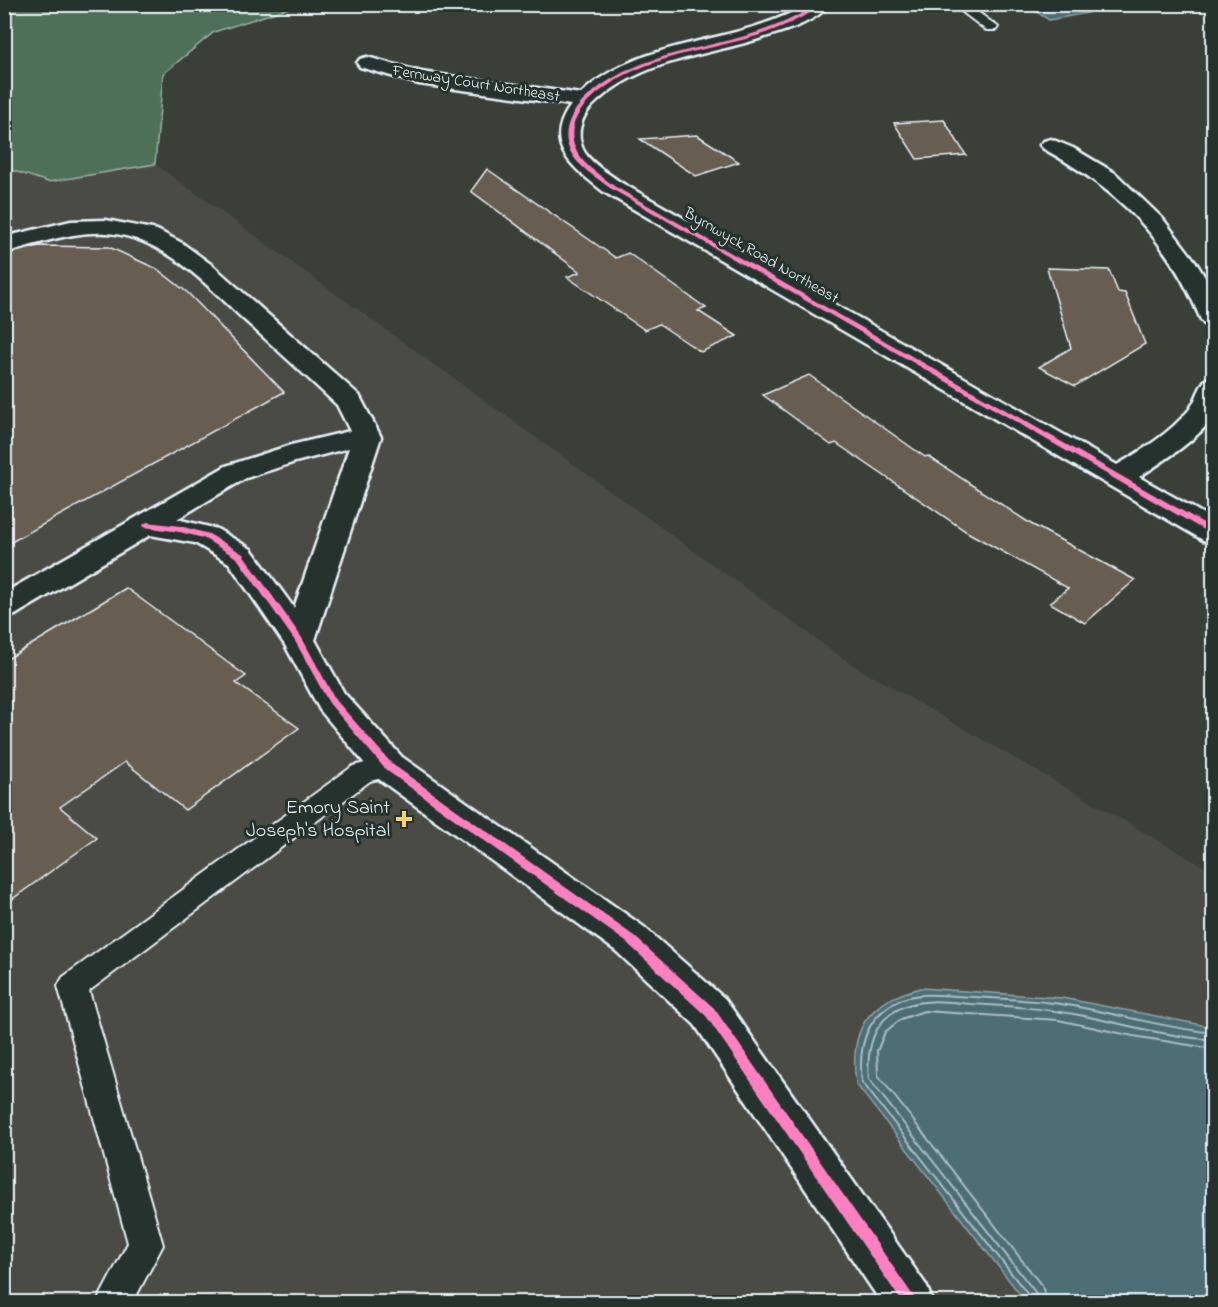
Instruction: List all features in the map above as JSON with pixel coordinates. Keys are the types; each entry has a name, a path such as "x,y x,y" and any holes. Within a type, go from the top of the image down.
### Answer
{"street":[{"name":"Byrnwyck Road Northeast","path":"822,4 796,19 748,37 677,53 634,68 606,82 585,101 572,117 568,134 577,157 612,187 1214,533"},
{"name":"Fernway Court Northeast","path":"368,63 419,78 585,101"},
{"path":"1051,145 1108,179 1142,210 1181,257 1208,303 1214,320"},
{"path":"4,246 36,234 60,230 124,229 143,233 184,254 349,401 367,437 298,640"},
{"path":"1118,478 1159,452 1192,423 1212,393 1214,386"},
{"path":"8,610 236,472 322,444 367,437"},
{"path":"147,525 180,529 206,536 240,556 298,640 332,701 389,767 630,939 710,1012 909,1302"}],"lane":[{"path":"958,4 991,27"},
{"path":"114,1302 146,1245 73,986 362,773 389,767"}],"shaded area":[{"name":"Emory Saint Joseph's Hospital","path":"155,164 851,664 1213,872 1213,1302 5,1302 5,168 48,182"}],"green space":[{"path":"5,4 298,5 214,32 163,74 155,164 48,182 5,168"}],"water":[{"path":"1025,5 1074,5 1088,13 1049,20"},
{"path":"921,988 1062,998 1213,1027 1213,1302 1026,1302 856,1084 856,1048 859,1033 866,1020 887,1001"}],"building":[{"path":"944,120 966,155 917,159 894,123"},
{"path":"697,135 739,162 696,176 640,139"},
{"path":"487,169 616,258 628,253 706,308 698,311 737,336 701,352 659,324 645,330 567,277 580,272 471,191"},
{"path":"39,246 109,247 157,269 188,293 284,392 4,546 4,255"},
{"path":"1047,268 1109,270 1118,292 1125,293 1145,344 1075,386 1039,367 1071,348"},
{"path":"809,375 925,457 928,456 1031,524 1135,580 1085,623 1050,603 1068,588 967,532 836,443 831,445 763,395"},
{"name":"Emory Saint Joseph's Hospital","path":"126,588 246,676 236,683 299,728 185,810 125,762 60,807 97,838 4,905 4,661"}],"cycle path":[{"path":"821,4 766,31 679,53 635,68 615,78 580,107 573,118 570,131 573,151 584,165 612,187 1214,533"},
{"path":"147,525 180,529 206,536 240,556 299,640 332,701 389,767 630,939 710,1012 909,1302"}],"place":[{"name":"Emory Saint Joseph's Hospital","path":"404,819"}]}
